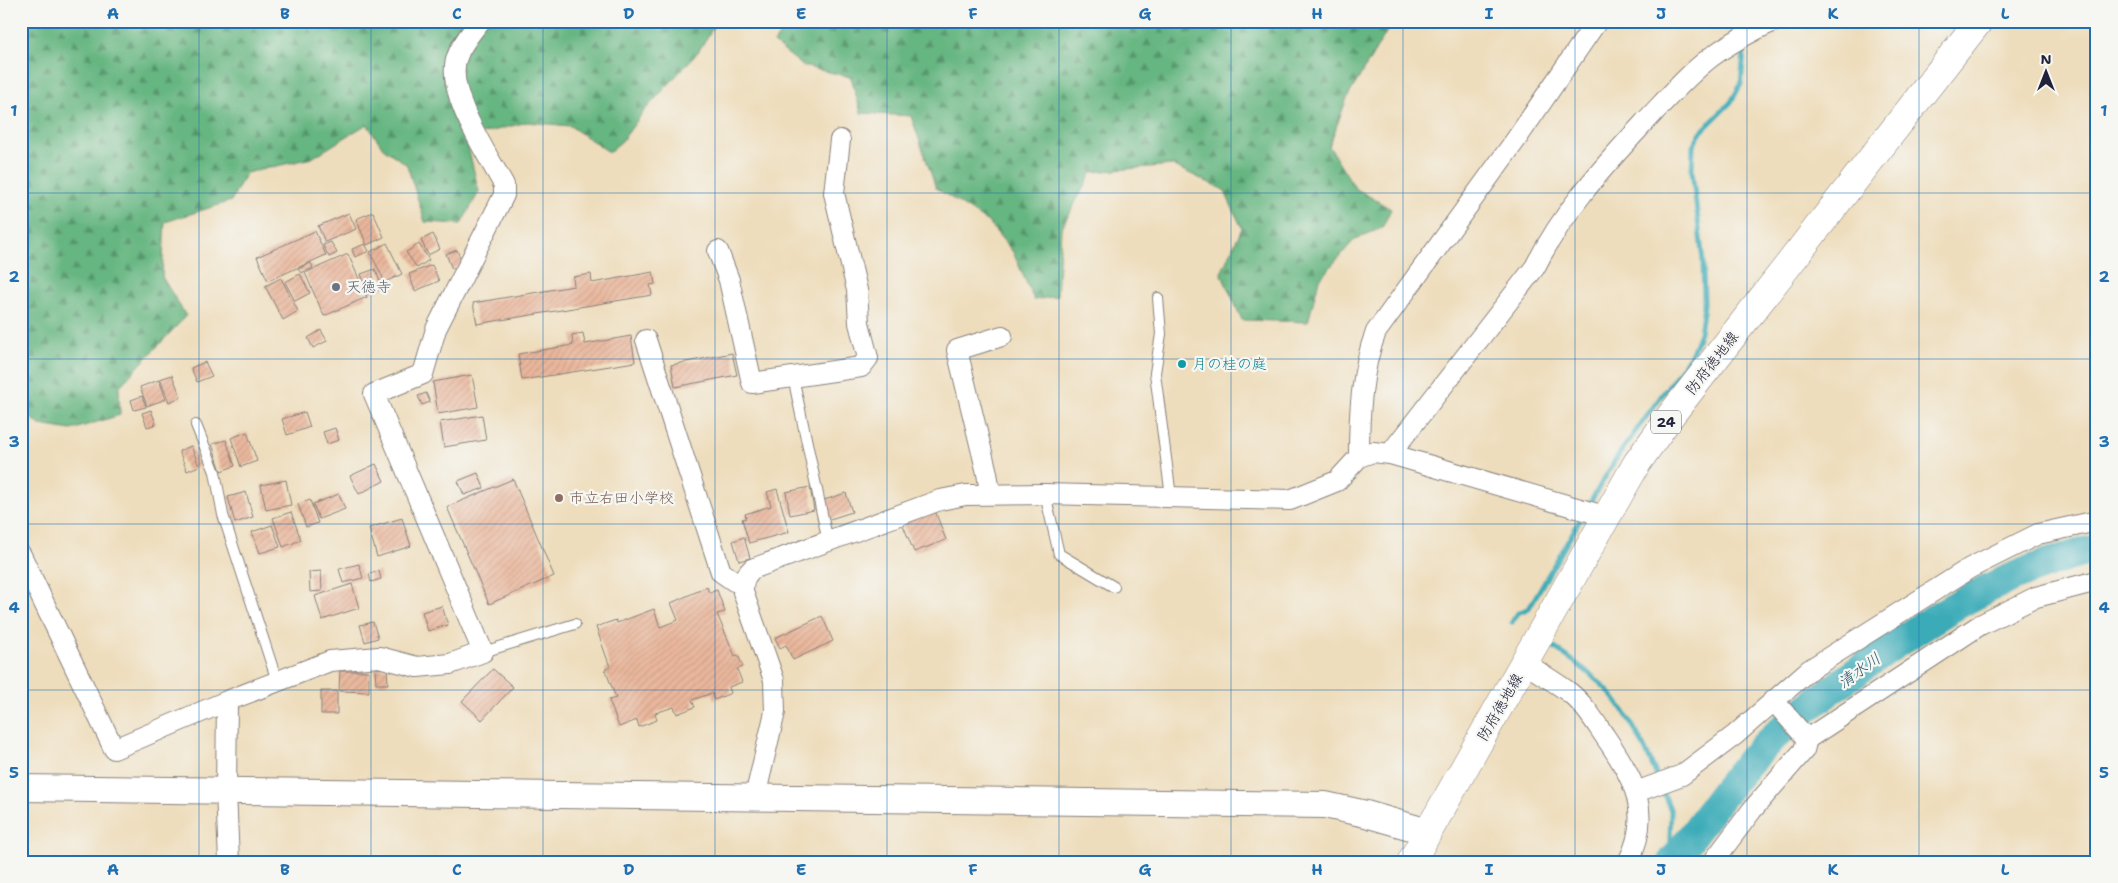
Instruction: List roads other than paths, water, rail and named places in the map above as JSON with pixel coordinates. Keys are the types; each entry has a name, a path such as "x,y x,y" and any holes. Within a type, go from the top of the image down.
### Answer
{"main road":[{"name":"防府徳地線","path":"1411,862 1637,463 1671,414 1979,21"}],"street":[{"path":"21,556 114,749 227,701 330,661 380,657 416,667 450,664 483,652 374,394 423,374 436,329 504,195 504,185 462,104 455,81 456,58 480,21"},
{"path":"1359,457 1369,349 1376,332 1515,141 1598,21"},
{"path":"1390,454 1535,267 1550,236 1602,168 1686,77 1712,56 1753,31 1774,21"},
{"path":"718,251 728,280 752,383 861,368 868,358 858,324 857,290 834,193 840,140"},
{"path":"990,493 987,473 957,350 1002,336"},
{"path":"646,340 721,572 734,581 743,582"},
{"path":"755,797 775,712 774,680 743,592 743,582 752,569 940,500 990,493 1290,500 1337,481 1359,457 1373,452 1390,454 1608,517"},
{"path":"1636,792 1682,775 1735,735 1809,670 1970,568 2038,534 2097,521"},
{"path":"1713,862 1752,810 1804,750 1807,739 1980,625 2036,597 2097,581"},
{"path":"1525,663 1570,693 1589,713 1625,765 1639,802 1639,835 1628,862"},
{"path":"1773,700 1807,739"},
{"path":"224,857 227,701"},
{"path":"21,788 1325,805 1366,814 1428,832"}],"lane":[{"path":"1158,298 1161,334 1155,373 1171,497"},
{"path":"793,377 828,542"},
{"path":"196,425 215,472 226,524 277,681"},
{"path":"1045,494 1059,554 1114,587"},
{"path":"483,652 575,624"}],"waterway":[{"path":"1588,506 1617,457 1691,355 1700,333 1704,305 1703,261 1692,171 1693,146 1701,132 1731,102 1741,84 1745,42"},
{"path":"1512,622 1518,613 1529,608 1584,513"},
{"name":"清水川","path":"1672,862 1725,791 1768,742 1835,687 1908,635 1997,584 2029,570 2097,549"},
{"path":"1551,645 1592,676 1614,698 1639,737 1658,779"},
{"path":"1661,787 1671,811 1669,862"}],"place":[{"name":"天徳寺","path":"336,287"},
{"name":"月の桂の庭","path":"1182,364"},
{"name":"市立右田小学校","path":"559,498"}]}
